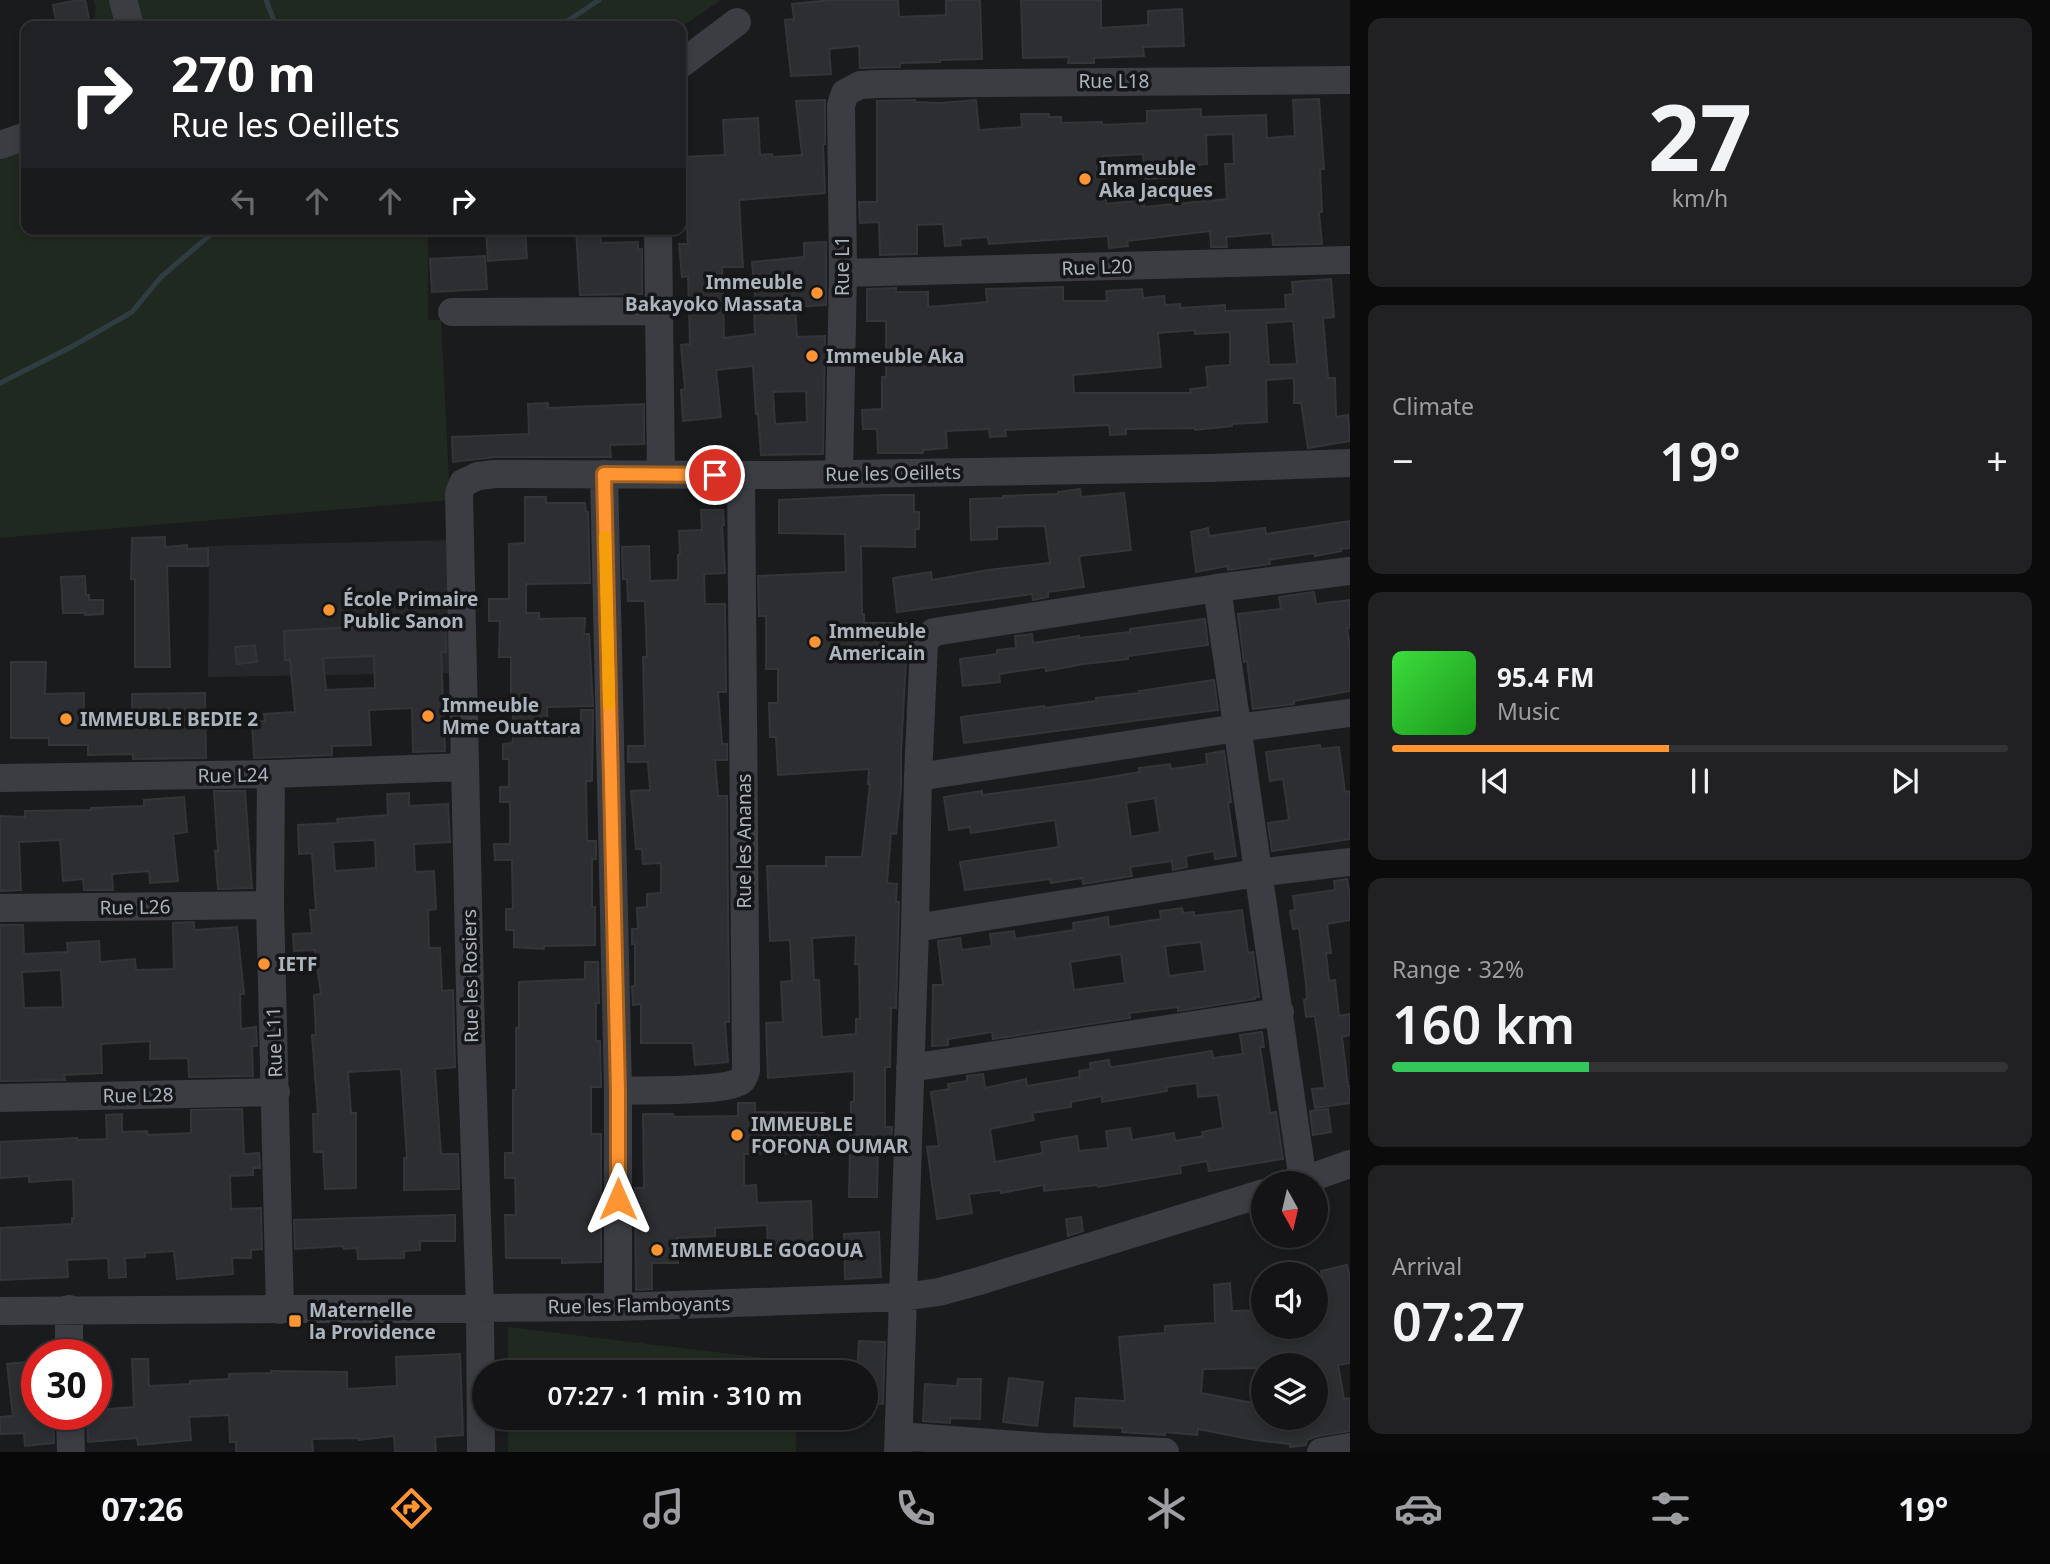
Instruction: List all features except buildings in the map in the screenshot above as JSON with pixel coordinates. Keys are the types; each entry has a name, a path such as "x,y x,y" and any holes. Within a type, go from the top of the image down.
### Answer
{"street":[{"path":"123,0 129,21"},
{"path":"686,60 737,22"},
{"name":"Rue L18","path":"878,84 1350,80"},
{"name":"Rue L1","path":"839,474 843,273 841,105 845,93 852,88 878,84"},
{"path":"0,145 21,138"},
{"path":"658,235 661,475"},
{"name":"Rue L20","path":"843,273 1350,260"},
{"path":"452,312 658,311"},
{"name":"Rue les Oeillets","path":"459,499 463,483 478,476 495,474 839,474 1346,463"},
{"path":"604,474 618,1091 618,1307"},
{"name":"Rue les Ananas","path":"618,1091 733,1085 742,1080 746,1070 741,475"},
{"name":"Rue les Rosiers","path":"459,499 480,1308 481,1452"},
{"path":"1165,1452 899,1444 923,643 934,632 1217,588 1350,571"},
{"path":"1217,588 1280,1012 1298,1171"},
{"path":"918,777 1350,713"},
{"name":"Rue L24","path":"0,778 271,774 466,767"},
{"name":"Rue L11","path":"271,774 270,905 280,1310"},
{"path":"915,928 1258,873 1350,862"},
{"name":"Rue L26","path":"0,908 270,905"},
{"path":"910,1068 1280,1012"},
{"name":"Rue L28","path":"0,1098 275,1092"},
{"path":"1328,1172 1350,1164"},
{"name":"Rue les Flamboyants","path":"0,1311 618,1307 903,1297 939,1292 979,1281 1251,1197"},
{"path":"69,1309 69,1339"},
{"path":"70,1430 71,1452"},
{"path":"1321,1452 1350,1447"}],"shaded area":[{"path":"93,0 721,0 686,24 686,21 94,21 96,8"},
{"path":"21,129 21,235 428,235 428,320 441,320 450,500 0,538 0,136"},
{"name":"École Primaire Public Sanon","path":"448,540 450,673 208,677 209,546"},
{"path":"508,1327 780,1360 508,1360"},
{"path":"508,1430 796,1430 796,1452 508,1452"}],"waterway":[{"path":"266,0 274,21"},
{"path":"568,21 599,0"},
{"path":"0,383 132,312 161,277 211,235"}],"slow traffic":[{"path":"605,537 609,704"}],"place":[{"name":"Immeuble Aka Jacques","path":"1085,179"},
{"name":"Immeuble Bakayoko Massata","path":"817,293"},
{"name":"Immeuble Aka","path":"812,356"},
{"name":"École Primaire Public Sanon","path":"329,610"},
{"name":"Immeuble Americain","path":"815,642"},
{"name":"Immeuble Mme Ouattara","path":"428,716"},
{"name":"IMMEUBLE BEDIE 2","path":"66,719"},
{"name":"IETF","path":"264,964"},
{"name":"IMMEUBLE FOFONA OUMAR","path":"737,1135"},
{"name":"IMMEUBLE GOGOUA","path":"657,1250"},
{"name":"Maternelle la Providence","path":"295,1321"}],"route":[{"path":"618,1199 604,474 715,475"}]}
